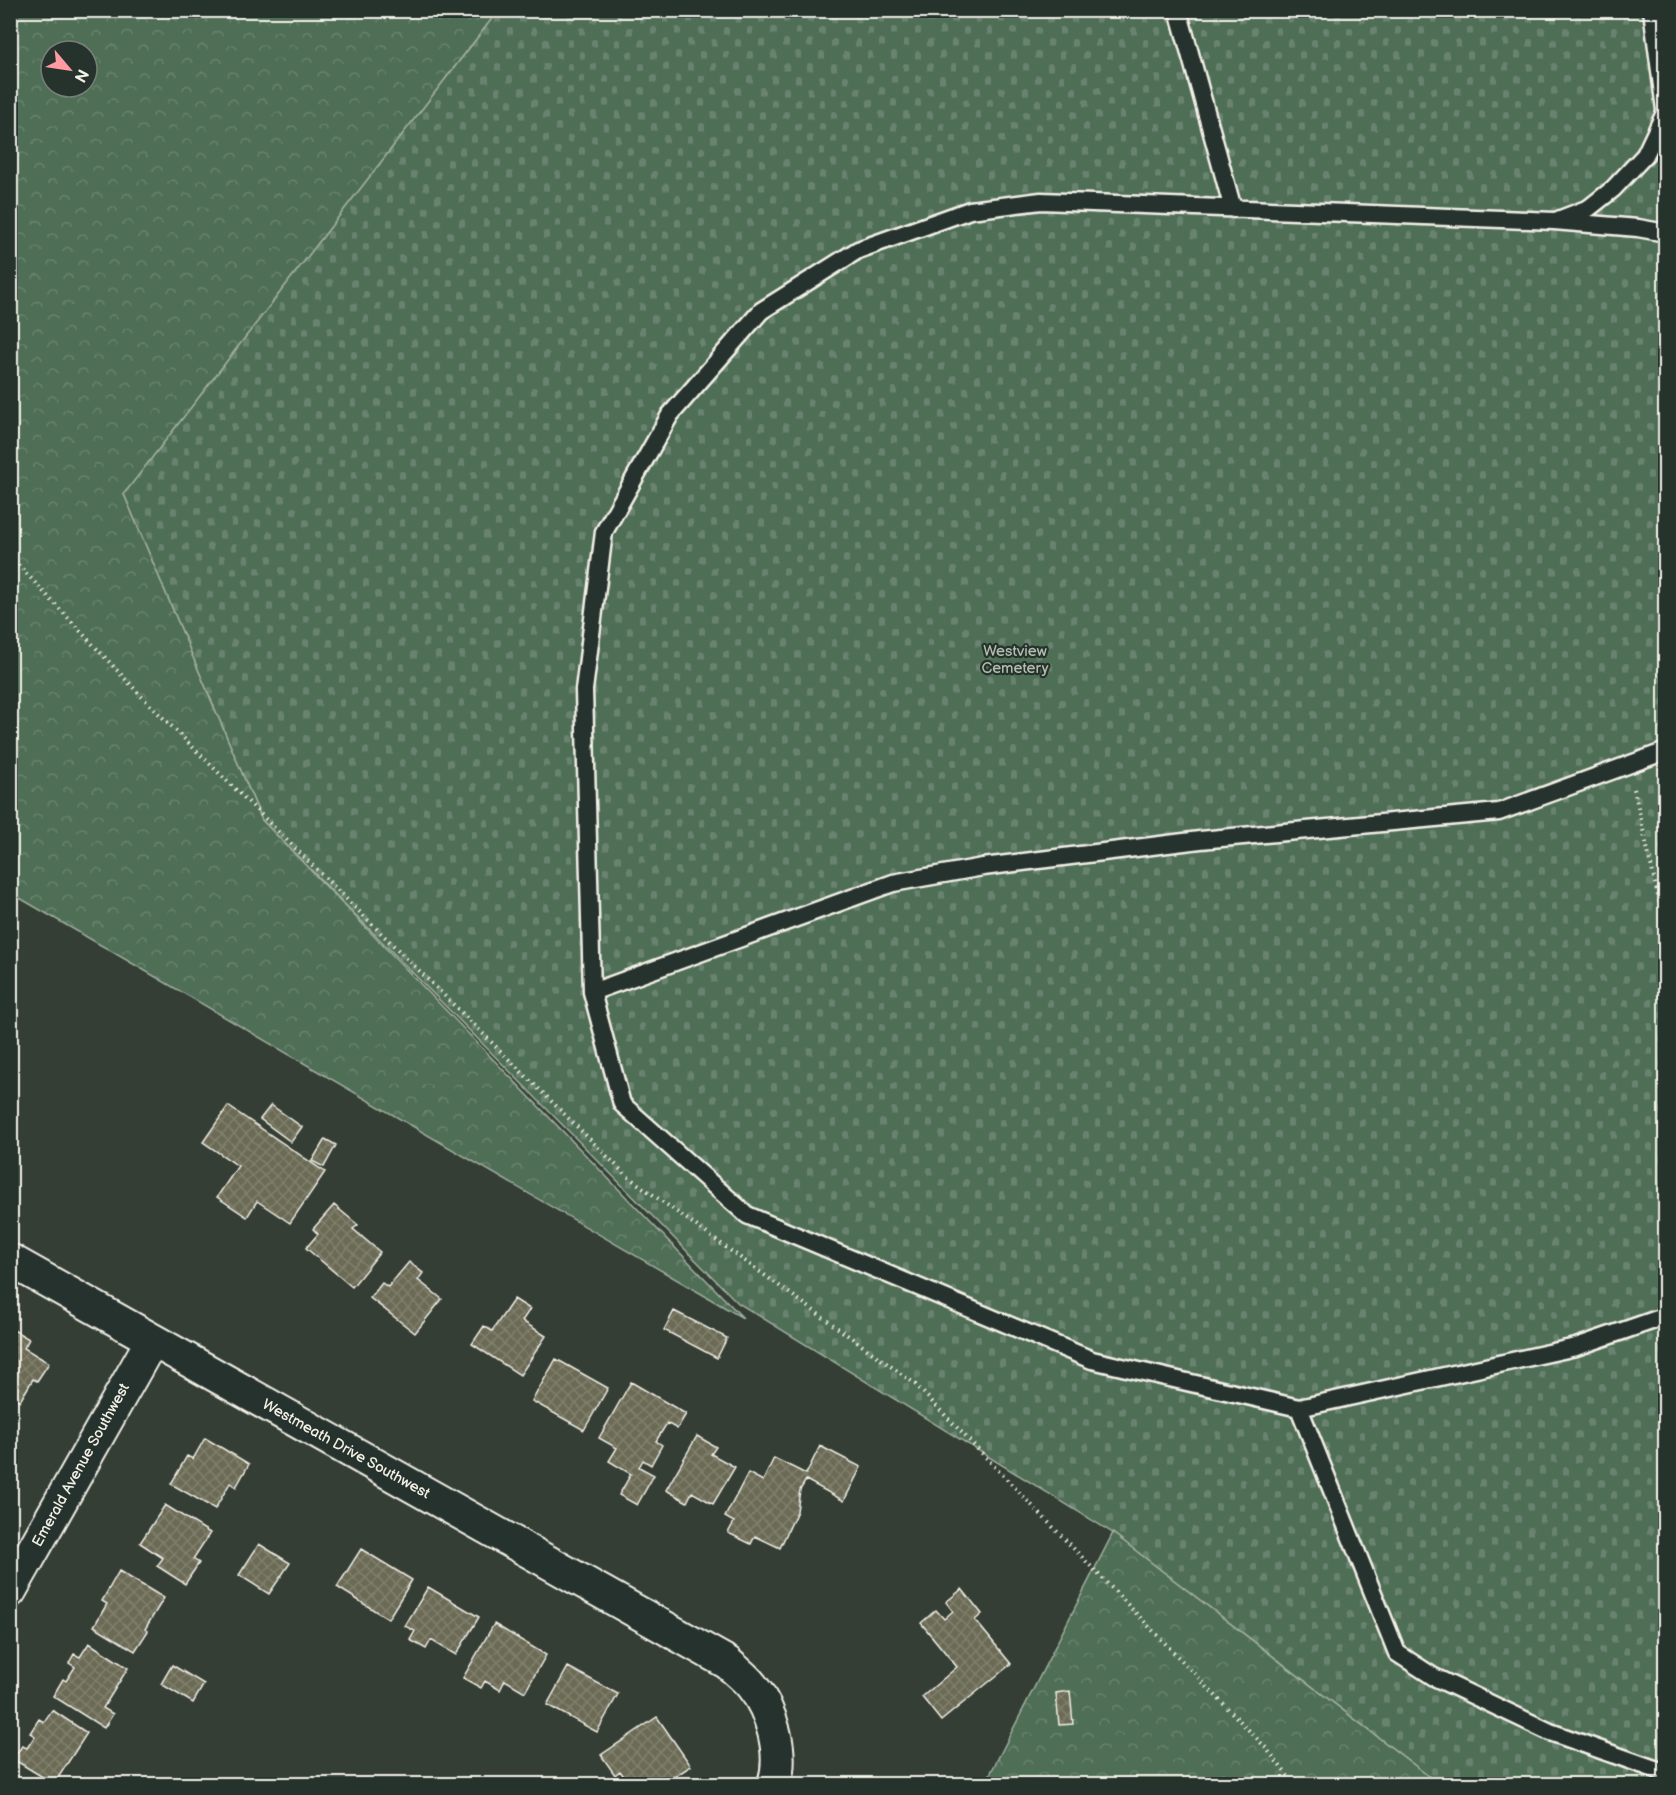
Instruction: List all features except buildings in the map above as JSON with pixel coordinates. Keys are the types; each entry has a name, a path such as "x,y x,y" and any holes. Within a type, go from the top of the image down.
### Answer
{"street":[{"name":"Westmeath Drive Southwest","path":"10,1260 728,1663 753,1686 769,1715 777,1749 774,1785"},
{"name":"Emerald Avenue Southwest","path":"10,1591 152,1340"}],"lane":[{"path":"1178,10 1233,209"},
{"path":"1554,222 1589,208 1613,189 1645,155 1665,116 1652,10"},
{"path":"1665,233 1638,228 1554,222 1041,201 970,210 858,250 760,311 670,415 604,532 584,690 592,992 622,1104 747,1215 1092,1360 1299,1408 1576,1347 1665,1316"},
{"path":"592,992 893,883 983,867 1200,840 1498,812 1665,751"},
{"path":"1299,1408 1397,1653 1434,1677 1550,1732 1665,1773"}],"path":[{"path":"10,556 144,699 627,1176 914,1383 1266,1748 1294,1785"},
{"path":"1629,765 1665,932"}],"green space":[{"path":"11,11 498,11 124,494 262,820 743,1318 11,893"},
{"name":"Westview Cemetery","path":"498,11 1665,11 1665,1784 1439,1784 1113,1533 738,1303 262,820 124,494"},
{"path":"1113,1533 1439,1784 985,1784"}]}
